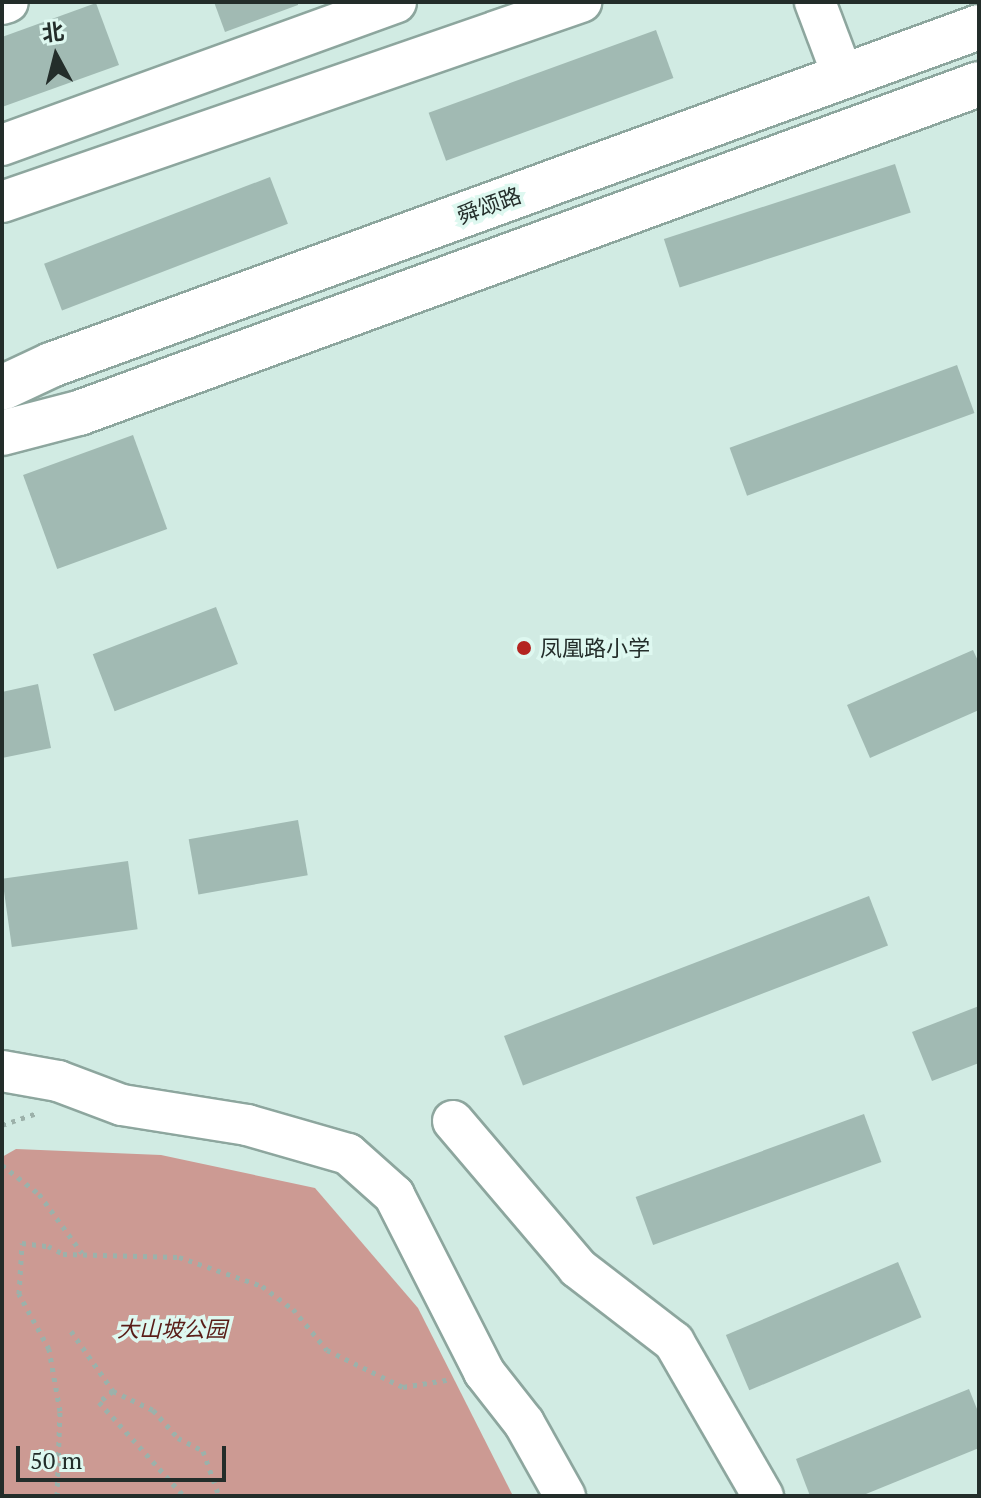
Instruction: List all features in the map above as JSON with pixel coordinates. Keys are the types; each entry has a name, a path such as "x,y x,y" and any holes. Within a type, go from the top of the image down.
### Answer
{"main road":[{"name":"舜颂路","path":"2,388 66,359 979,27"},
{"path":"2,433 79,413 979,84"}],"lane":[{"path":"2,4 8,2"},
{"path":"2,145 396,2"},
{"path":"2,202 581,2"},
{"path":"815,2 843,76"},
{"path":"2,1071 58,1081 122,1105 247,1125 348,1154 394,1195 484,1372 524,1423 565,1496"},
{"path":"453,1121 578,1268 674,1342 763,1496"}],"path":[{"path":"2,1165 39,1194 85,1252 63,1254"},
{"path":"57,1496 60,1411 49,1349 19,1294 22,1243 48,1246 63,1254 179,1257 262,1286 293,1309 327,1350 403,1387 484,1372"},
{"path":"71,1331 113,1391 153,1410 178,1438 203,1451 219,1496"},
{"path":"113,1391 99,1402 184,1496"}],"green space":[{"name":"大山坡公园","path":"16,1149 161,1155 315,1188 418,1308 513,1496 2,1496 2,1157"}],"building":[{"path":"214,2 298,2 298,5 225,32"},
{"path":"96,3 119,65 2,107 2,37"},
{"path":"656,30 673,78 446,161 429,113"},
{"path":"895,164 911,213 680,288 664,239"},
{"path":"270,177 288,224 62,310 44,264"},
{"path":"957,365 974,413 747,496 730,448"},
{"path":"133,435 167,529 57,569 23,475"},
{"path":"216,607 238,664 115,711 93,654"},
{"path":"973,650 979,663 979,710 870,758 847,705"},
{"path":"38,684 51,748 2,758 2,692"},
{"path":"298,820 308,875 198,894 189,839"},
{"path":"128,861 138,929 12,947 2,879"},
{"path":"869,896 888,945 523,1086 504,1036"},
{"path":"979,1006 979,1063 932,1081 912,1032"},
{"path":"864,1114 881,1162 653,1245 636,1197"},
{"path":"898,1262 921,1317 749,1390 726,1335"},
{"path":"969,1389 979,1414 979,1448 861,1496 810,1496 796,1459"}],"place":[{"name":"凤凰路小学","path":"524,648"}]}
